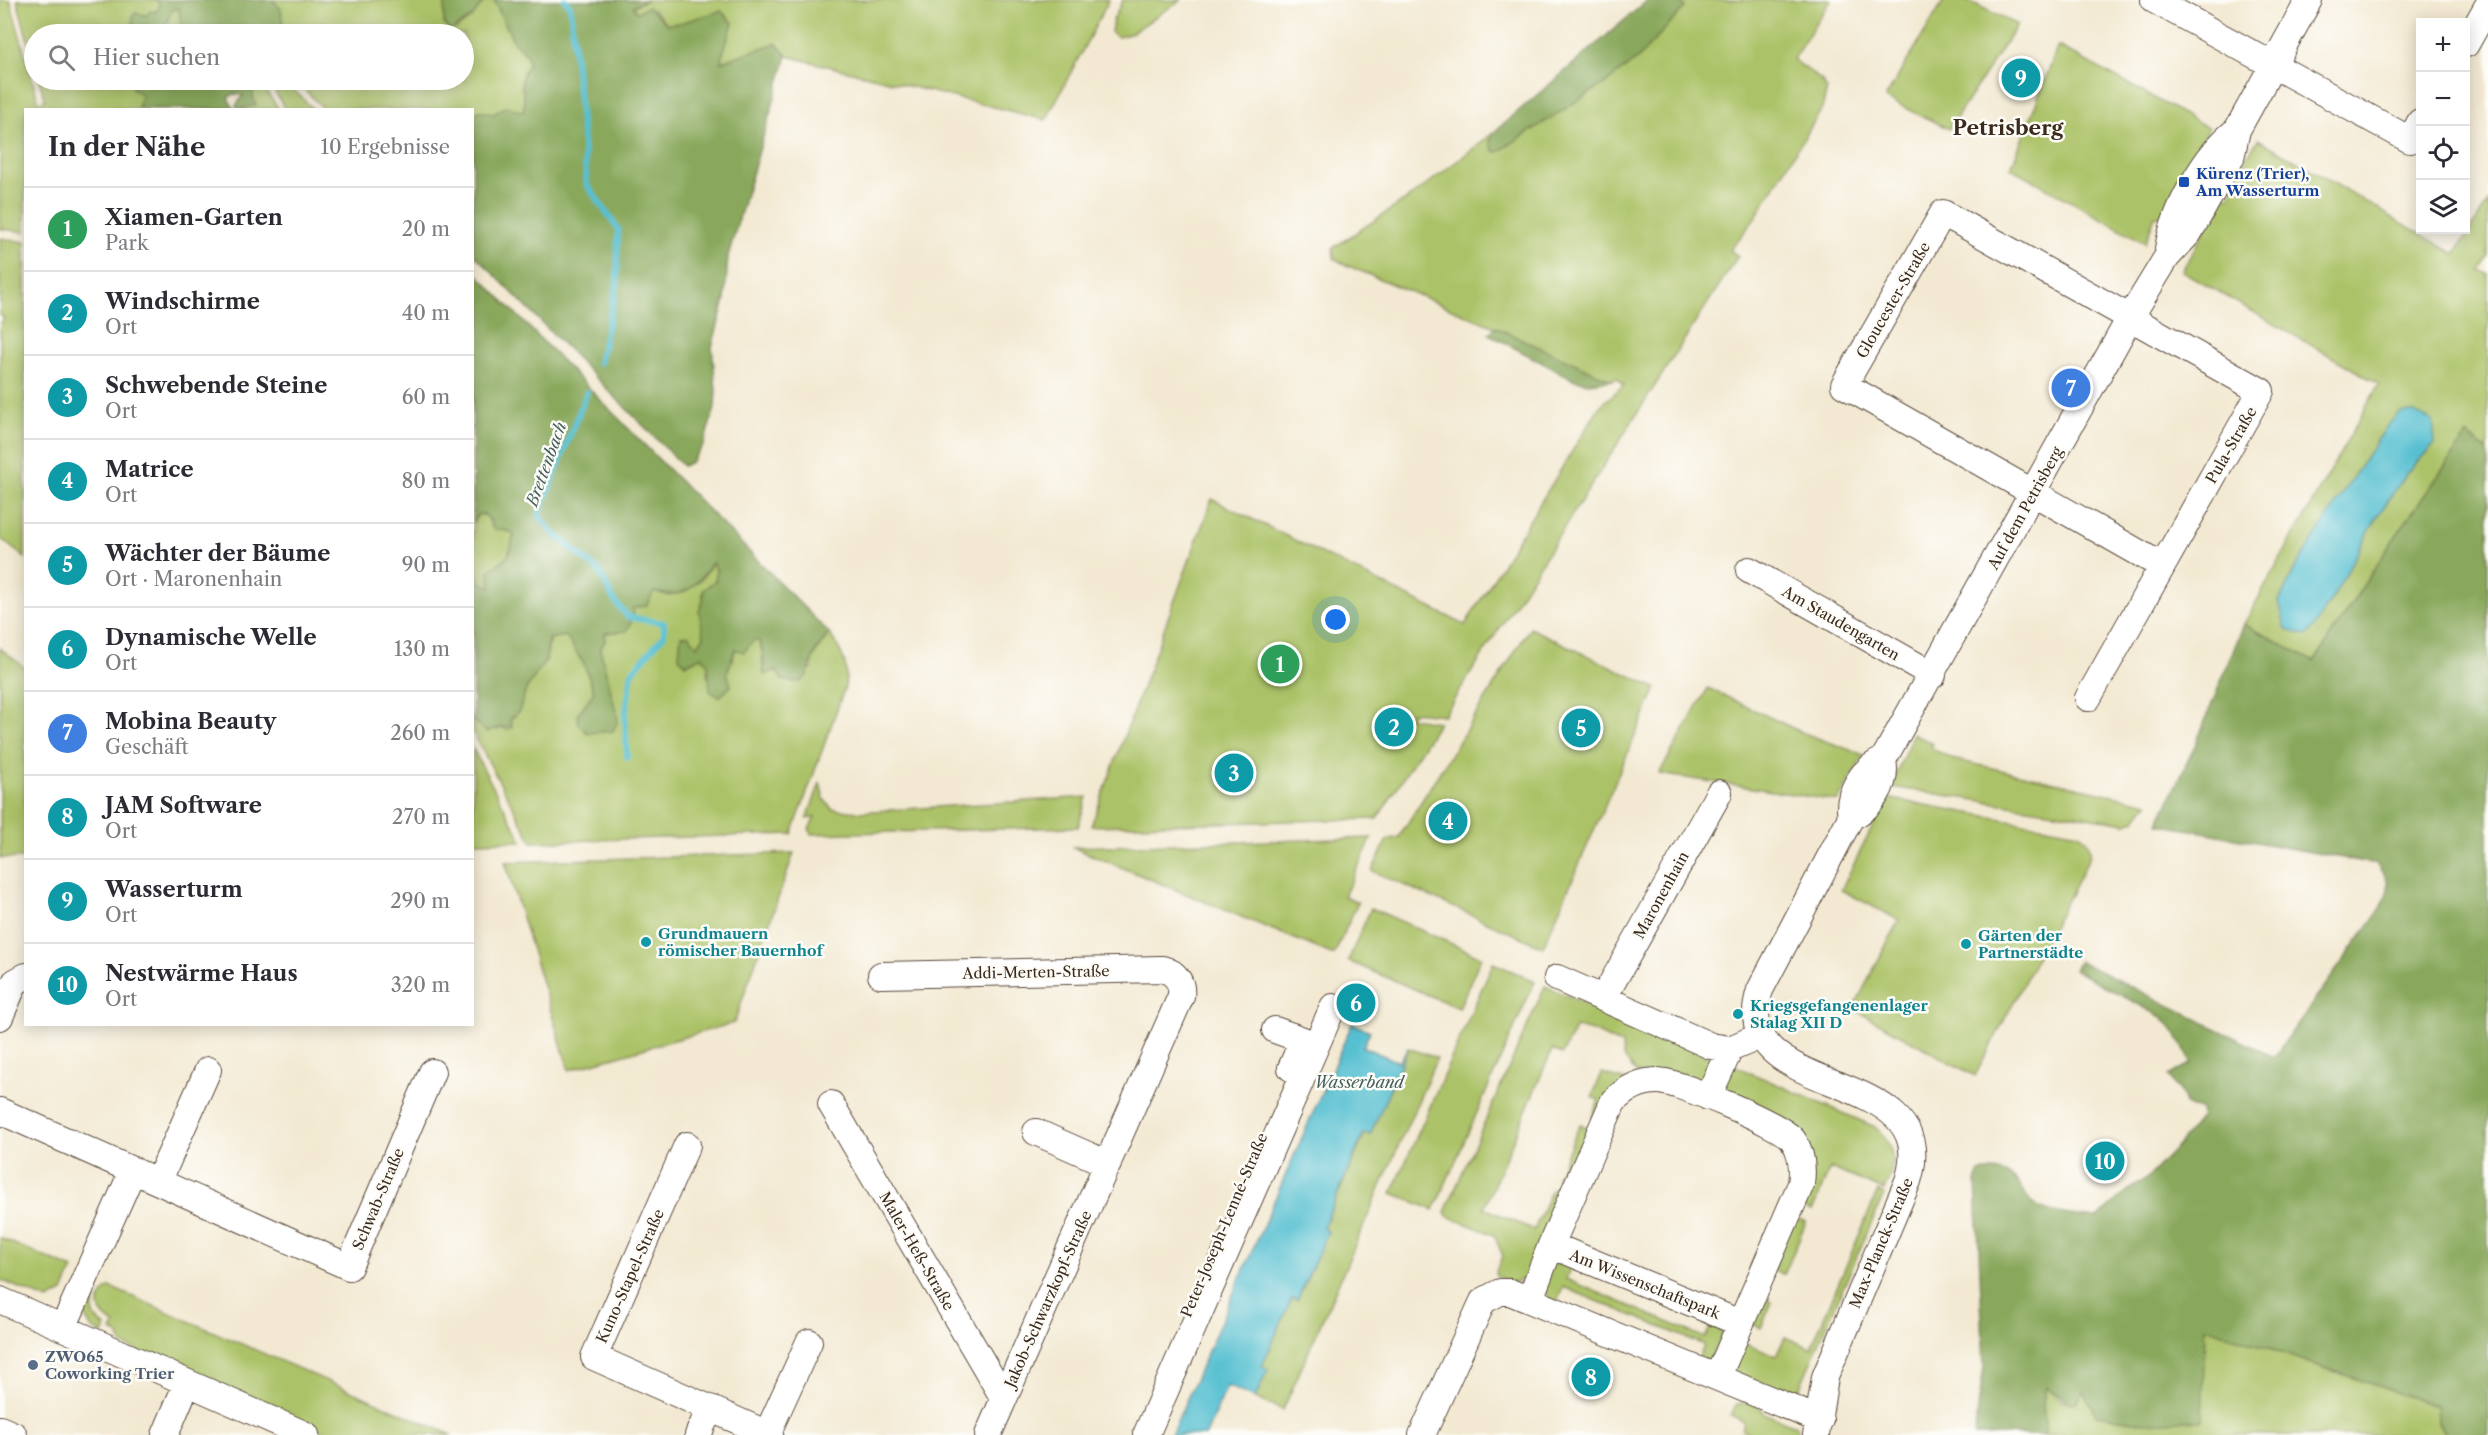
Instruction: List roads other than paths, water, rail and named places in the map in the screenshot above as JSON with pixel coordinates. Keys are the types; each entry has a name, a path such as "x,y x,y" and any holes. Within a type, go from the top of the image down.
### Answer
{"street":[{"path":"2154,0 2410,140 2419,126"},
{"name":"Auf dem Petrisberg","path":"1760,1036 1756,1010 1761,990 1851,817 1850,800 1859,781 1868,769 1883,760 2131,316 2167,257 2189,233 2230,158 2237,130 2309,0"},
{"path":"2470,37 2488,5"},
{"name":"Gloucester-Straße","path":"2032,494 1844,385 1943,213 2131,316"},
{"name":"Pula-Straße","path":"2088,698 2261,391 2131,316"},
{"path":"2032,494 2162,566"},
{"name":"Am Staudengarten","path":"1749,570 1932,675"},
{"name":"Maronenhain","path":"1604,997 1719,793"},
{"name":"Addi-Merten-Straße","path":"881,975 1162,969 1177,978 1182,988"},
{"path":"0,1017 15,982 24,977"},
{"path":"1557,978 1711,1046 1730,1049 1760,1036"},
{"name":"Jakob-Schwarzkopf-Straße","path":"988,1435 1181,996 1182,988"},
{"path":"1146,1435 1333,1007"},
{"name":"Peter-Joseph-Lenné-Straße","path":"1132,1435 1303,1041 1275,1029"},
{"name":"Max-Planck-Straße","path":"1760,1036 1776,1054 1795,1067 1885,1106 1899,1120 1911,1146 1911,1170 1908,1182 1825,1377 1820,1430"},
{"path":"1708,1096 1730,1049"},
{"path":"159,1180 208,1070"},
{"name":"Schwab-Straße","path":"0,1111 159,1180 349,1267 432,1072"},
{"name":"Am Wissenschaftspark","path":"1530,1299 1613,1102 1642,1083 1661,1081 1708,1096 1785,1132 1795,1143 1802,1165 1798,1192 1718,1376"},
{"name":"Maler-Heß-Straße","path":"831,1104 1004,1399"},
{"path":"1036,1132 1108,1164"},
{"name":"Kuno-Stapel-Straße","path":"687,1145 594,1357 769,1434 809,1342"},
{"path":"63,1328 133,1170"},
{"name":"Am Wissenschaftspark","path":"1551,1245 1740,1323"},
{"path":"1422,1435 1483,1301 1500,1292 1517,1293 1718,1376 1820,1430"},
{"path":"0,1300 306,1435"},
{"path":"165,1435 187,1383"},
{"path":"698,1435 710,1408"},
{"path":"0,1429 14,1435"}],"water":[{"path":"2400,412 2414,412 2433,421 2435,444 2408,471 2377,517 2333,597 2308,636 2286,630 2279,602 2296,567 2387,426"},
{"name":"Wasserband","path":"1352,1024 1370,1031 1363,1047 1399,1062 1408,1048 1370,1135 1364,1133 1323,1228 1328,1231 1297,1300 1292,1298 1262,1366 1268,1369 1255,1398 1227,1386 1206,1435 1171,1435"}],"waterway":[{"name":"Brettenbach","path":"565,0 570,6 587,185 618,229 617,285 599,363"},
{"name":"Brettenbach","path":"587,392 539,515 552,532 599,571 613,599 628,617 664,623 664,635 632,672 625,717 627,757"}],"place":[{"name":"Wasserturm","path":"2021,78"},
{"name":"Kürenz (Trier), Am Wasserturm","path":"2184,182"},
{"name":"Mobina Beauty","path":"2071,388"},
{"name":"Xiamen-Garten","path":"1280,664"},
{"name":"Windschirme","path":"1394,727"},
{"name":"Wächter der Bäume","path":"1581,728"},
{"name":"Schwebende Steine","path":"1234,773"},
{"name":"Matrice","path":"1448,821"},
{"name":"Grundmauern römischer Bauernhof","path":"646,942"},
{"name":"Gärten der Partnerstädte","path":"1966,944"},
{"name":"Dynamische Welle","path":"1356,1003"},
{"name":"Kriegsgefangenenlager Stalag XII D","path":"1738,1014"},
{"name":"Nestwärme Haus","path":"2105,1161"},
{"name":"ZWO65 Coworking Trier","path":"33,1365"},
{"name":"JAM Software","path":"1591,1377"}],"district":[{"name":"Petrisberg","path":"2008,127"}]}
